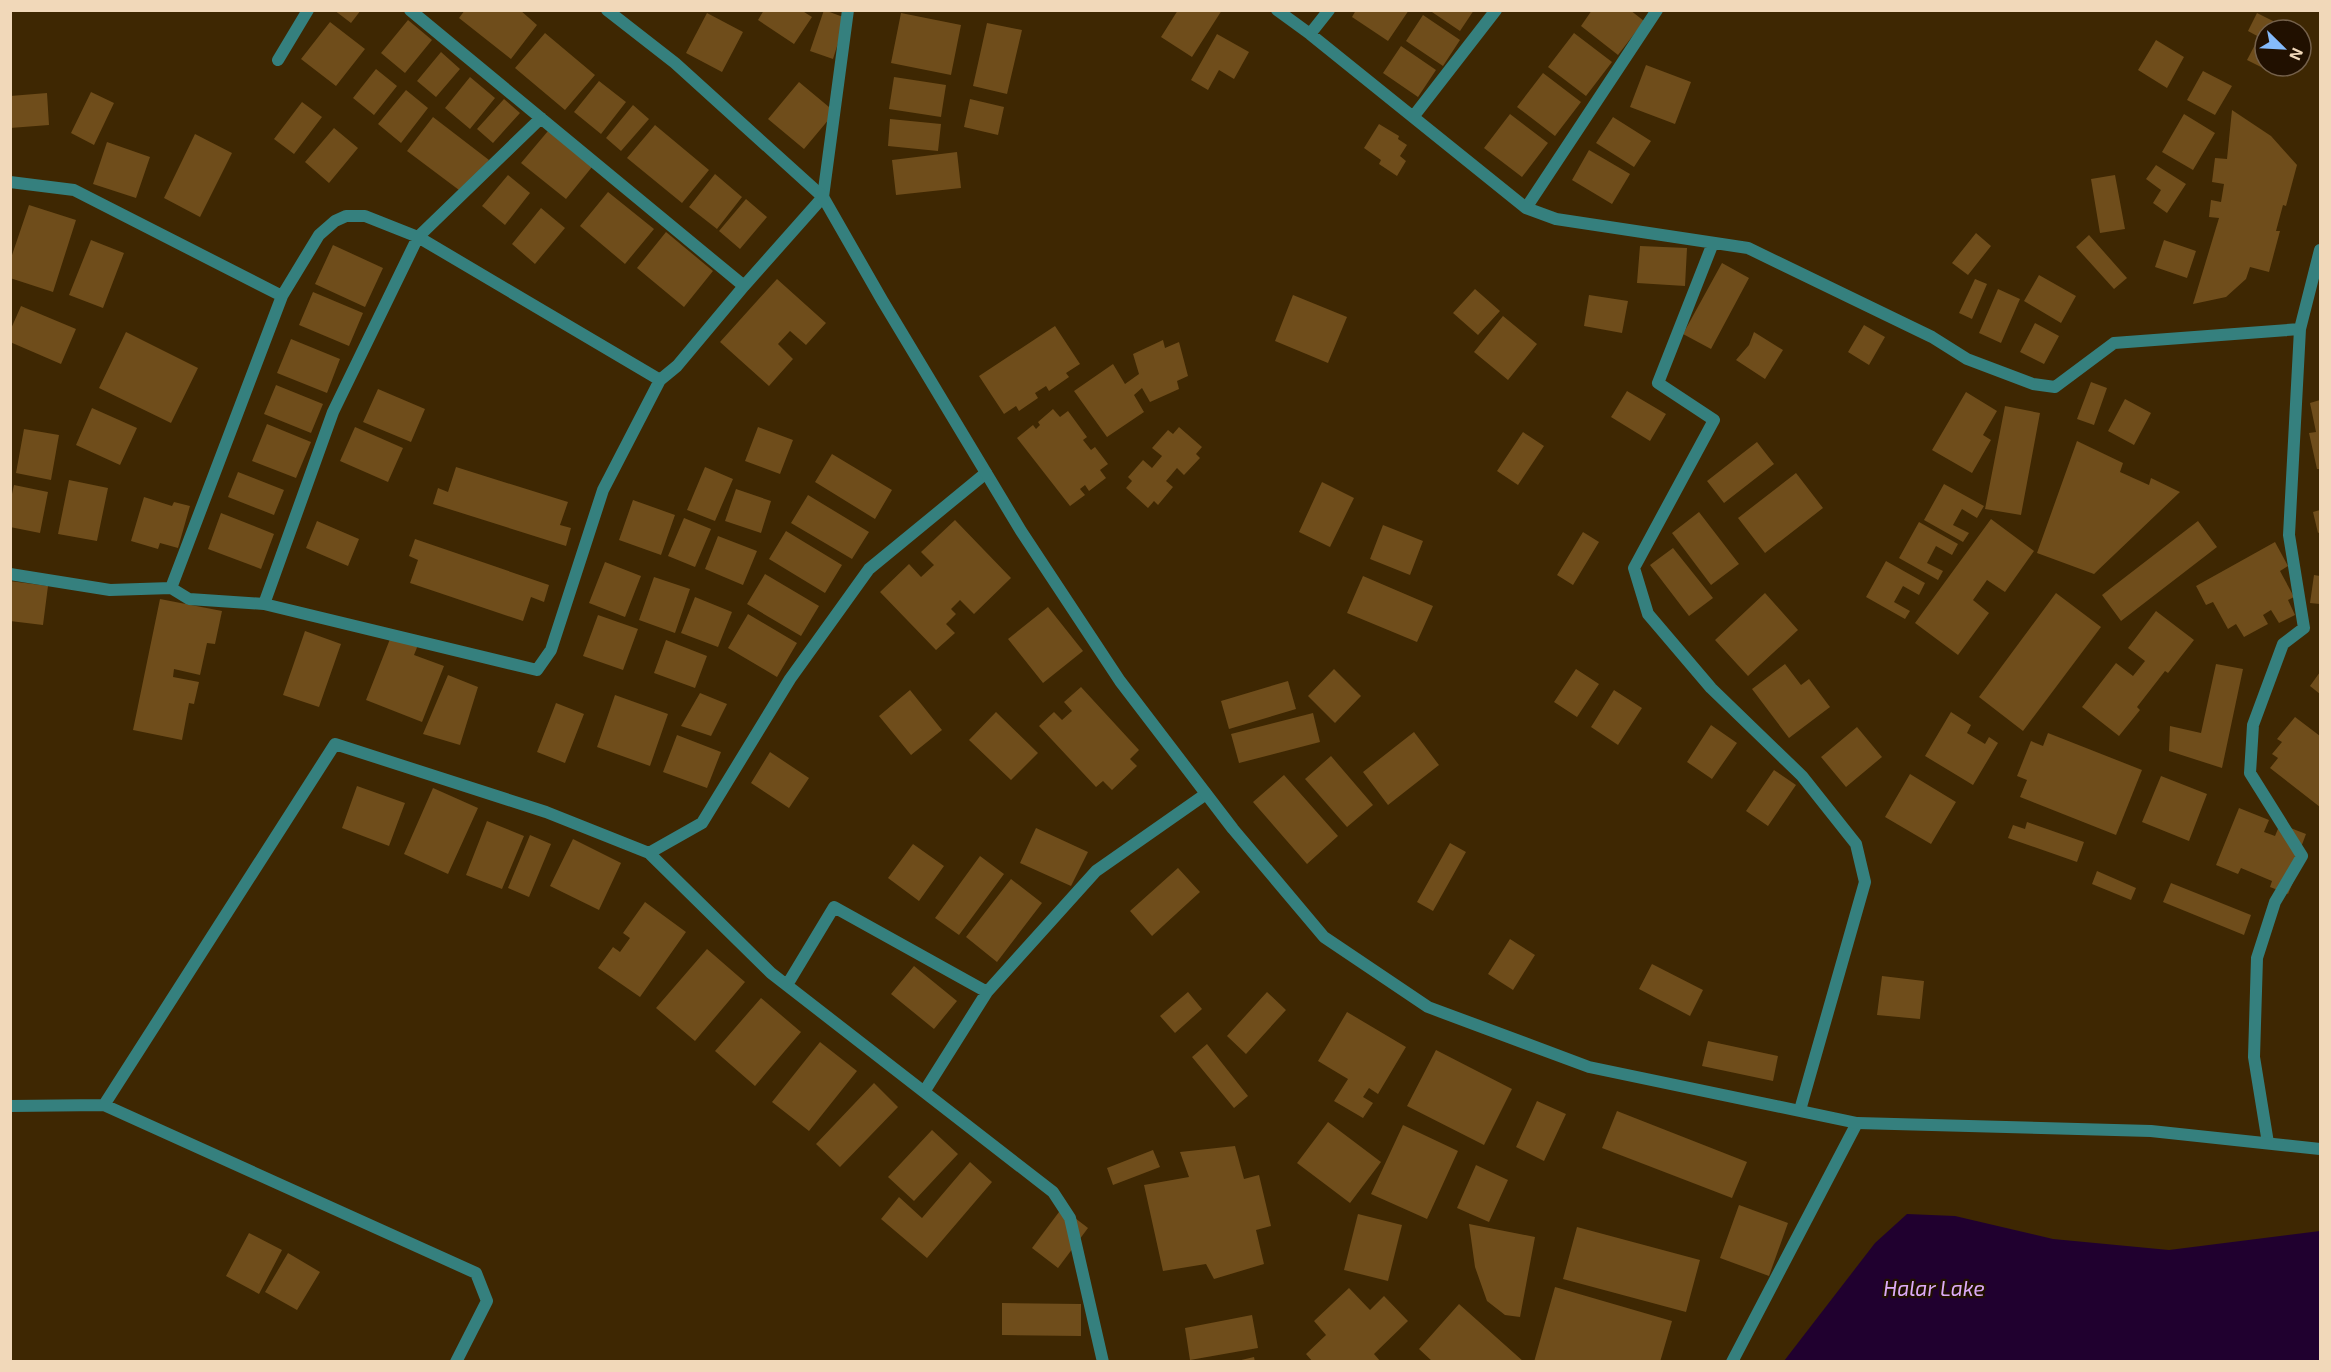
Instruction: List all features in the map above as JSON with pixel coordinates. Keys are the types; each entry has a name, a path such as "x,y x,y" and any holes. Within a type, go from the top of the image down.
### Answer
{"street":[{"path":"278,60 308,10"},
{"path":"410,10 744,286"},
{"path":"607,10 675,63 823,197 986,473 1120,681 1233,829 1324,936 1428,1007 1589,1067 1857,1123 2151,1131 2320,1149"},
{"path":"10,574 110,590 171,588 189,599 264,604 537,670 551,650 603,490 660,380 677,366 823,197 848,10"},
{"path":"1277,10 1526,208 1556,219 1748,248 1932,337 1967,359 2033,384 2055,387 2114,343 2300,329"},
{"path":"1310,34 1329,10"},
{"path":"1413,117 1496,10"},
{"path":"1526,208 1658,10"},
{"path":"264,604 333,412 418,237 541,118"},
{"path":"10,182 74,190 282,296"},
{"path":"171,588 282,296 319,235 334,221 346,216 365,216 418,237 660,380"},
{"path":"1713,243 1658,383 1714,420 1634,568 1648,614 1711,688 1802,776 1856,844 1864,882 1800,1110"},
{"path":"2268,1143 2254,1057 2257,958 2275,902 2302,856 2250,773 2253,725 2283,644 2304,628 2289,535 2300,329 2320,250"},
{"path":"649,853 702,823 790,679 869,569 986,473"},
{"path":"104,1105 335,744 546,812 649,853 771,973 1053,1192 1070,1218 1104,1362"},
{"path":"924,1092 987,992 1096,871 1206,794"},
{"path":"787,986 834,907 987,992"},
{"path":"10,1106 104,1105 476,1273 487,1301 456,1362"},
{"path":"1732,1362 1857,1123"}],"water":[{"name":"Halar Lake","path":"1907,1214 1955,1216 2053,1239 2169,1250 2320,1231 2320,1361 1784,1361 1875,1243"}],"building":[{"path":"334,10 361,10 351,23"},
{"path":"465,10 520,10 537,25 511,59 459,18"},
{"path":"764,10 801,10 812,17 794,44 758,20"},
{"path":"824,10 846,18 833,59 810,51"},
{"path":"1178,10 1222,10 1192,57 1161,37"},
{"path":"1356,10 1409,10 1388,41 1352,17"},
{"path":"1429,10 1474,10 1460,31"},
{"path":"1592,10 1630,10 1644,21 1618,55 1581,26"},
{"path":"707,13 743,32 722,72 686,53"},
{"path":"901,13 961,25 951,75 891,63"},
{"path":"2257,13 2267,18 2254,18"},
{"path":"1423,15 1460,40 1443,66 1406,41"},
{"path":"408,20 432,40 405,73 381,53"},
{"path":"2253,21 2253,34 2248,31"},
{"path":"330,22 365,49 336,86 301,59"},
{"path":"987,23 1022,30 1007,94 973,86"},
{"path":"545,33 595,75 565,110 515,68"},
{"path":"1574,33 1612,62 1586,96 1548,67"},
{"path":"1217,34 1249,52 1234,79 1219,70 1208,90 1191,80"},
{"path":"2156,40 2184,57 2167,88 2138,70"},
{"path":"1401,46 1436,70 1418,97 1383,73"},
{"path":"2253,48 2253,63 2247,60"},
{"path":"441,52 460,69 436,97 417,81"},
{"path":"1646,65 1691,82 1675,124 1630,107"},
{"path":"376,69 397,86 374,115 353,98"},
{"path":"2203,71 2232,86 2215,115 2187,100"},
{"path":"1543,73 1581,102 1555,136 1517,107"},
{"path":"470,77 495,98 470,129 445,108"},
{"path":"894,77 946,85 941,117 889,109"},
{"path":"599,81 626,102 601,134 574,112"},
{"path":"799,82 835,112 804,149 768,119"},
{"path":"406,90 428,108 401,143 378,124"},
{"path":"91,92 114,103 94,145 71,133"},
{"path":"47,93 49,125 10,128 10,96"},
{"path":"504,99 520,113 493,143 477,129"},
{"path":"970,99 1004,107 998,135 964,127"},
{"path":"302,102 322,117 294,154 274,139"},
{"path":"633,105 649,119 621,151 606,138"},
{"path":"2232,110 2271,136 2297,165 2286,206 2283,205 2276,231 2280,231 2269,272 2250,267 2246,279 2226,297 2193,304 2219,218 2209,217 2211,200 2221,202 2224,184 2212,182 2215,158 2227,159"},
{"path":"1510,114 1548,143 1522,177 1484,148"},
{"path":"2184,114 2215,133 2193,170 2162,152"},
{"path":"433,117 489,160 463,193 407,151"},
{"path":"1613,117 1651,141 1634,167 1596,143"},
{"path":"890,119 941,124 938,151 888,146"},
{"path":"1379,124 1399,136 1398,139 1407,145 1400,156 1406,161 1397,176 1379,164 1381,160 1364,148"},
{"path":"655,125 709,170 682,203 627,158"},
{"path":"334,128 358,148 329,183 305,162"},
{"path":"548,131 592,167 566,199 521,163"},
{"path":"195,134 232,153 200,217 164,198"},
{"path":"107,142 150,157 136,198 93,184"},
{"path":"1589,150 1630,174 1612,204 1572,180"},
{"path":"957,152 961,188 896,195 892,160"},
{"path":"2156,165 2186,184 2167,213 2153,203 2161,190 2146,179"},
{"path":"715,174 742,197 717,229 689,207"},
{"path":"508,175 530,193 505,225 482,206"},
{"path":"2115,175 2125,229 2100,233 2091,179"},
{"path":"608,192 654,229 625,264 580,226"},
{"path":"746,199 767,217 740,249 719,231"},
{"path":"29,205 76,220 53,292 10,278 10,261"},
{"path":"541,208 565,228 535,264 512,244"},
{"path":"666,232 713,271 684,307 637,268"},
{"path":"1976,233 1991,246 1968,275 1952,263"},
{"path":"2089,235 2127,278 2114,289 2076,247"},
{"path":"91,240 124,253 103,308 69,295"},
{"path":"2164,240 2196,251 2187,278 2155,267"},
{"path":"333,245 383,268 365,307 315,284"},
{"path":"1640,246 1687,248 1685,286 1637,283"},
{"path":"1722,263 1749,278 1711,349 1683,334"},
{"path":"2039,275 2076,296 2061,323 2024,301"},
{"path":"777,279 826,323 806,345 790,331 778,344 793,359 769,386 720,342"},
{"path":"1975,279 1987,284 1972,319 1959,313"},
{"path":"1475,289 1500,311 1478,335 1453,313"},
{"path":"1998,289 2020,299 2001,343 1979,333"},
{"path":"313,292 363,313 349,346 299,325"},
{"path":"1293,295 1347,317 1328,363 1275,341"},
{"path":"1589,295 1628,301 1622,333 1584,326"},
{"path":"21,306 76,329 61,364 10,342 10,331"},
{"path":"1503,316 1537,344 1508,380 1474,352"},
{"path":"2035,323 2059,336 2044,364 2020,352"},
{"path":"1864,325 1885,337 1869,365 1848,352"},
{"path":"1055,326 1080,364 1066,373 1069,377 1049,391 1046,386 1035,393 1038,398 1019,411 1016,406 1004,414 979,376"},
{"path":"126,332 198,368 171,423 99,388"},
{"path":"1754,332 1783,350 1765,379 1736,360 1749,345"},
{"path":"291,339 340,359 327,393 277,373"},
{"path":"1163,340 1165,348 1179,342 1188,376 1177,381 1179,389 1150,402 1142,388 1134,395 1144,412 1107,437 1074,391 1113,364 1125,384 1139,374 1133,354"},
{"path":"2091,382 2107,388 2094,425 2077,419"},
{"path":"276,385 323,404 311,433 264,414"},
{"path":"378,389 425,409 411,442 363,422"},
{"path":"1627,391 1666,414 1650,441 1611,417"},
{"path":"1966,392 1997,411 1983,435 1991,440 1972,473 1932,450"},
{"path":"2125,399 2151,413 2134,445 2108,431"},
{"path":"2320,400 2320,469 2317,469 2309,433 2316,432 2310,403"},
{"path":"2005,406 2040,413 2021,515 1985,509"},
{"path":"92,408 137,428 120,465 76,445"},
{"path":"1053,409 1060,417 1068,411 1087,437 1083,440 1091,450 1095,447 1108,464 1100,470 1106,478 1089,491 1085,485 1080,489 1085,495 1070,506 1017,438 1033,425 1036,429 1040,425 1038,422"},
{"path":"267,424 311,442 296,478 252,461"},
{"path":"355,427 403,448 388,482 340,461"},
{"path":"758,427 793,440 780,474 745,461"},
{"path":"1179,427 1202,447 1196,454 1200,458 1184,475 1177,468 1166,481 1173,487 1158,505 1154,501 1148,508 1126,488 1132,481 1128,477 1143,460 1152,468 1162,456 1152,448 1168,430 1173,434"},
{"path":"24,429 59,435 51,480 16,473"},
{"path":"1523,432 1544,446 1518,485 1497,471"},
{"path":"2077,441 2123,463 2120,472 2149,485 2151,478 2180,492 2094,574 2037,553"},
{"path":"1757,442 1774,464 1724,503 1707,481"},
{"path":"832,454 892,490 875,519 815,482"},
{"path":"456,467 568,502 560,525 571,528 566,546 433,504 438,488 448,492"},
{"path":"705,467 733,479 715,521 687,510"},
{"path":"238,472 284,490 274,515 228,497"},
{"path":"1796,473 1823,508 1765,553 1738,518"},
{"path":"69,480 108,488 97,541 58,534"},
{"path":"1322,482 1354,498 1330,547 1299,532"},
{"path":"1944,484 1984,506 1977,518 1962,509 1953,525 1969,533 1963,542 1924,520"},
{"path":"14,485 48,492 40,533 10,527 10,503"},
{"path":"736,489 771,501 761,533 725,521"},
{"path":"808,495 869,532 852,559 791,523"},
{"path":"144,497 172,506 174,502 190,506 178,548 160,543 158,549 131,541"},
{"path":"633,500 675,515 661,555 619,540"},
{"path":"2320,510 2320,532 2318,533 2313,512"},
{"path":"1699,512 1739,564 1711,585 1672,533"},
{"path":"221,513 274,534 261,569 208,549"},
{"path":"684,518 711,529 695,567 668,556"},
{"path":"1991,519 2034,551 2005,592 1987,580 1973,600 1989,613 1958,655 1915,623"},
{"path":"955,520 1011,578 974,614 960,600 951,609 956,614 946,624 955,633 936,650 880,592 909,564 921,577 934,565 921,552"},
{"path":"317,521 359,539 348,566 306,548"},
{"path":"2198,521 2217,547 2121,621 2102,595"},
{"path":"1919,522 1958,544 1952,555 1936,546 1927,563 1943,571 1938,580 1899,558"},
{"path":"1383,525 1423,541 1410,575 1370,559"},
{"path":"786,531 842,565 825,593 769,559"},
{"path":"1583,532 1599,542 1573,585 1557,575"},
{"path":"718,536 757,551 743,585 705,569"},
{"path":"415,539 549,585 544,602 531,597 523,621 410,583 418,560 409,556"},
{"path":"2275,542 2288,566 2280,571 2294,597 2288,600 2295,615 2279,623 2271,610 2263,615 2268,624 2244,637 2236,624 2228,629 2213,602 2206,605 2196,586"},
{"path":"1673,548 1713,598 1689,616 1650,565"},
{"path":"1886,561 1925,583 1919,595 1903,586 1894,602 1910,611 1905,619 1866,597"},
{"path":"605,562 641,576 625,617 589,603"},
{"path":"765,574 819,606 801,636 747,604"},
{"path":"2314,575 2320,576 2320,604 2310,603"},
{"path":"1363,576 1433,606 1417,642 1347,613"},
{"path":"654,577 690,589 675,633 639,620"},
{"path":"10,581 48,586 43,625 10,621"},
{"path":"1765,593 1798,630 1748,676 1715,640"},
{"path":"2056,593 2101,627 2023,731 1979,697"},
{"path":"695,597 732,612 718,647 681,633"},
{"path":"160,599 222,611 215,644 207,643 200,675 174,669 173,677 199,682 194,704 189,703 182,740 133,730"},
{"path":"1048,607 1083,651 1043,683 1008,639"},
{"path":"2156,611 2194,640 2168,673 2165,671 2137,707 2140,710 2119,736 2082,707 2116,663 2133,676 2145,661 2128,648"},
{"path":"748,614 797,643 777,677 728,648"},
{"path":"598,615 638,629 623,670 583,656"},
{"path":"305,631 341,644 319,707 283,695"},
{"path":"392,634 418,645 414,655 444,666 422,722 366,700"},
{"path":"666,640 707,656 695,688 654,673"},
{"path":"1785,664 1801,685 1809,679 1830,707 1789,738 1752,689"},
{"path":"2216,664 2243,669 2222,768 2169,751 2170,726 2201,733"},
{"path":"1334,669 1361,696 1335,723 1308,696"},
{"path":"1576,669 1599,684 1577,717 1554,702"},
{"path":"2320,672 2320,694 2310,686"},
{"path":"448,675 478,687 460,745 423,734"},
{"path":"1288,681 1296,709 1229,729 1221,701"},
{"path":"1081,687 1139,750 1130,759 1137,766 1112,790 1103,781 1096,787 1039,726 1054,712 1062,720 1072,711 1064,702"},
{"path":"910,690 942,730 911,755 879,716"},
{"path":"1614,690 1642,708 1618,745 1591,727"},
{"path":"700,693 727,704 711,736 681,726"},
{"path":"615,695 668,714 650,766 597,747"},
{"path":"556,703 584,714 565,763 537,752"},
{"path":"996,712 1038,753 1011,780 969,740"},
{"path":"1951,712 1971,725 1967,733 1985,744 1989,737 1998,743 1973,785 1925,756"},
{"path":"1313,713 1320,742 1239,763 1231,734"},
{"path":"2295,717 2320,736 2320,807 2270,768 2278,758 2272,754 2282,742 2277,739"},
{"path":"1711,725 1737,743 1712,779 1687,762"},
{"path":"1857,727 1882,757 1846,787 1821,757"},
{"path":"1414,732 1439,765 1388,805 1363,772"},
{"path":"2048,733 2142,770 2116,835 2020,797 2027,780 2017,776 2031,741 2043,746"},
{"path":"677,735 721,752 707,788 663,772"},
{"path":"770,752 809,778 789,808 751,783"},
{"path":"1331,756 1373,805 1347,827 1305,779"},
{"path":"1774,770 1796,785 1768,826 1746,811"},
{"path":"1910,774 1956,802 1931,844 1885,817"},
{"path":"1284,775 1338,836 1307,864 1253,802"},
{"path":"2161,776 2207,794 2189,841 2142,822"},
{"path":"357,786 405,803 389,846 342,828"},
{"path":"433,788 478,808 448,874 404,854"},
{"path":"2239,808 2269,820 2264,832 2275,836 2280,824 2306,834 2294,866 2299,868 2288,894 2270,887 2272,881 2241,868 2238,874 2216,865"},
{"path":"487,821 524,836 502,889 466,875"},
{"path":"2027,822 2084,842 2077,862 2008,838 2013,825 2025,829"},
{"path":"1036,828 1088,852 1071,886 1020,863"},
{"path":"530,835 551,844 529,897 508,888"},
{"path":"573,839 621,863 599,910 550,886"},
{"path":"1450,843 1466,852 1433,911 1417,902"},
{"path":"913,844 944,866 919,901 888,878"},
{"path":"980,856 1004,874 959,935 935,918"},
{"path":"1178,868 1200,892 1152,936 1130,911"},
{"path":"2097,871 2136,888 2131,900 2092,884"},
{"path":"1011,879 1042,903 997,962 966,937"},
{"path":"2171,883 2251,915 2244,935 2163,902"},
{"path":"645,902 686,932 640,997 598,968 613,947 620,952 630,938 623,933"},
{"path":"1510,939 1535,955 1513,990 1488,974"},
{"path":"707,949 745,982 695,1041 656,1008"},
{"path":"1652,964 1703,990 1690,1016 1639,989"},
{"path":"914,966 957,1001 934,1029 891,994"},
{"path":"1882,976 1924,981 1920,1019 1877,1015"},
{"path":"1188,992 1202,1009 1175,1033 1160,1016"},
{"path":"1267,992 1286,1010 1246,1054 1227,1036"},
{"path":"761,998 801,1032 755,1086 715,1051"},
{"path":"1347,1012 1406,1047 1378,1094 1369,1088 1363,1097 1373,1103 1363,1118 1334,1101 1348,1079 1318,1061"},
{"path":"1708,1041 1778,1056 1773,1081 1702,1066"},
{"path":"820,1042 857,1071 809,1131 772,1102"},
{"path":"1207,1044 1248,1096 1234,1108 1192,1057"},
{"path":"1436,1050 1512,1089 1484,1145 1407,1106"},
{"path":"874,1083 898,1107 840,1167 816,1144"},
{"path":"1537,1101 1566,1114 1544,1161 1516,1147"},
{"path":"1617,1111 1747,1162 1732,1198 1602,1148"},
{"path":"1328,1122 1381,1162 1350,1203 1297,1163"},
{"path":"1403,1125 1458,1151 1427,1219 1371,1194"},
{"path":"932,1130 958,1154 914,1201 888,1177"},
{"path":"1235,1146 1244,1179 1259,1175 1271,1226 1256,1230 1264,1264 1214,1279 1206,1264 1163,1271 1144,1185 1189,1177 1180,1152"},
{"path":"1153,1150 1160,1167 1113,1185 1107,1168"},
{"path":"970,1162 992,1182 927,1258 881,1219 899,1197 922,1218"},
{"path":"1476,1165 1508,1180 1489,1222 1457,1208"},
{"path":"1739,1205 1788,1223 1769,1276 1720,1258"},
{"path":"1062,1208 1088,1228 1058,1268 1032,1248"},
{"path":"1358,1214 1402,1225 1388,1281 1344,1270"},
{"path":"1469,1224 1535,1237 1520,1317 1505,1315 1487,1301 1475,1267"},
{"path":"1577,1227 1700,1260 1686,1312 1563,1279"},
{"path":"249,1233 282,1250 259,1294 226,1276"},
{"path":"288,1253 320,1272 297,1310 265,1292"},
{"path":"1555,1287 1672,1321 1660,1362 1534,1362"},
{"path":"1349,1288 1370,1310 1384,1296 1408,1321 1374,1354 1381,1362 1313,1362 1306,1354 1326,1335 1314,1321"},
{"path":"1002,1303 1081,1304 1081,1336 1002,1335"},
{"path":"1459,1304 1524,1362 1433,1362 1419,1349"},
{"path":"1252,1315 1258,1348 1190,1360 1185,1328"},
{"path":"1254,1357 1255,1362 1237,1361"}]}
